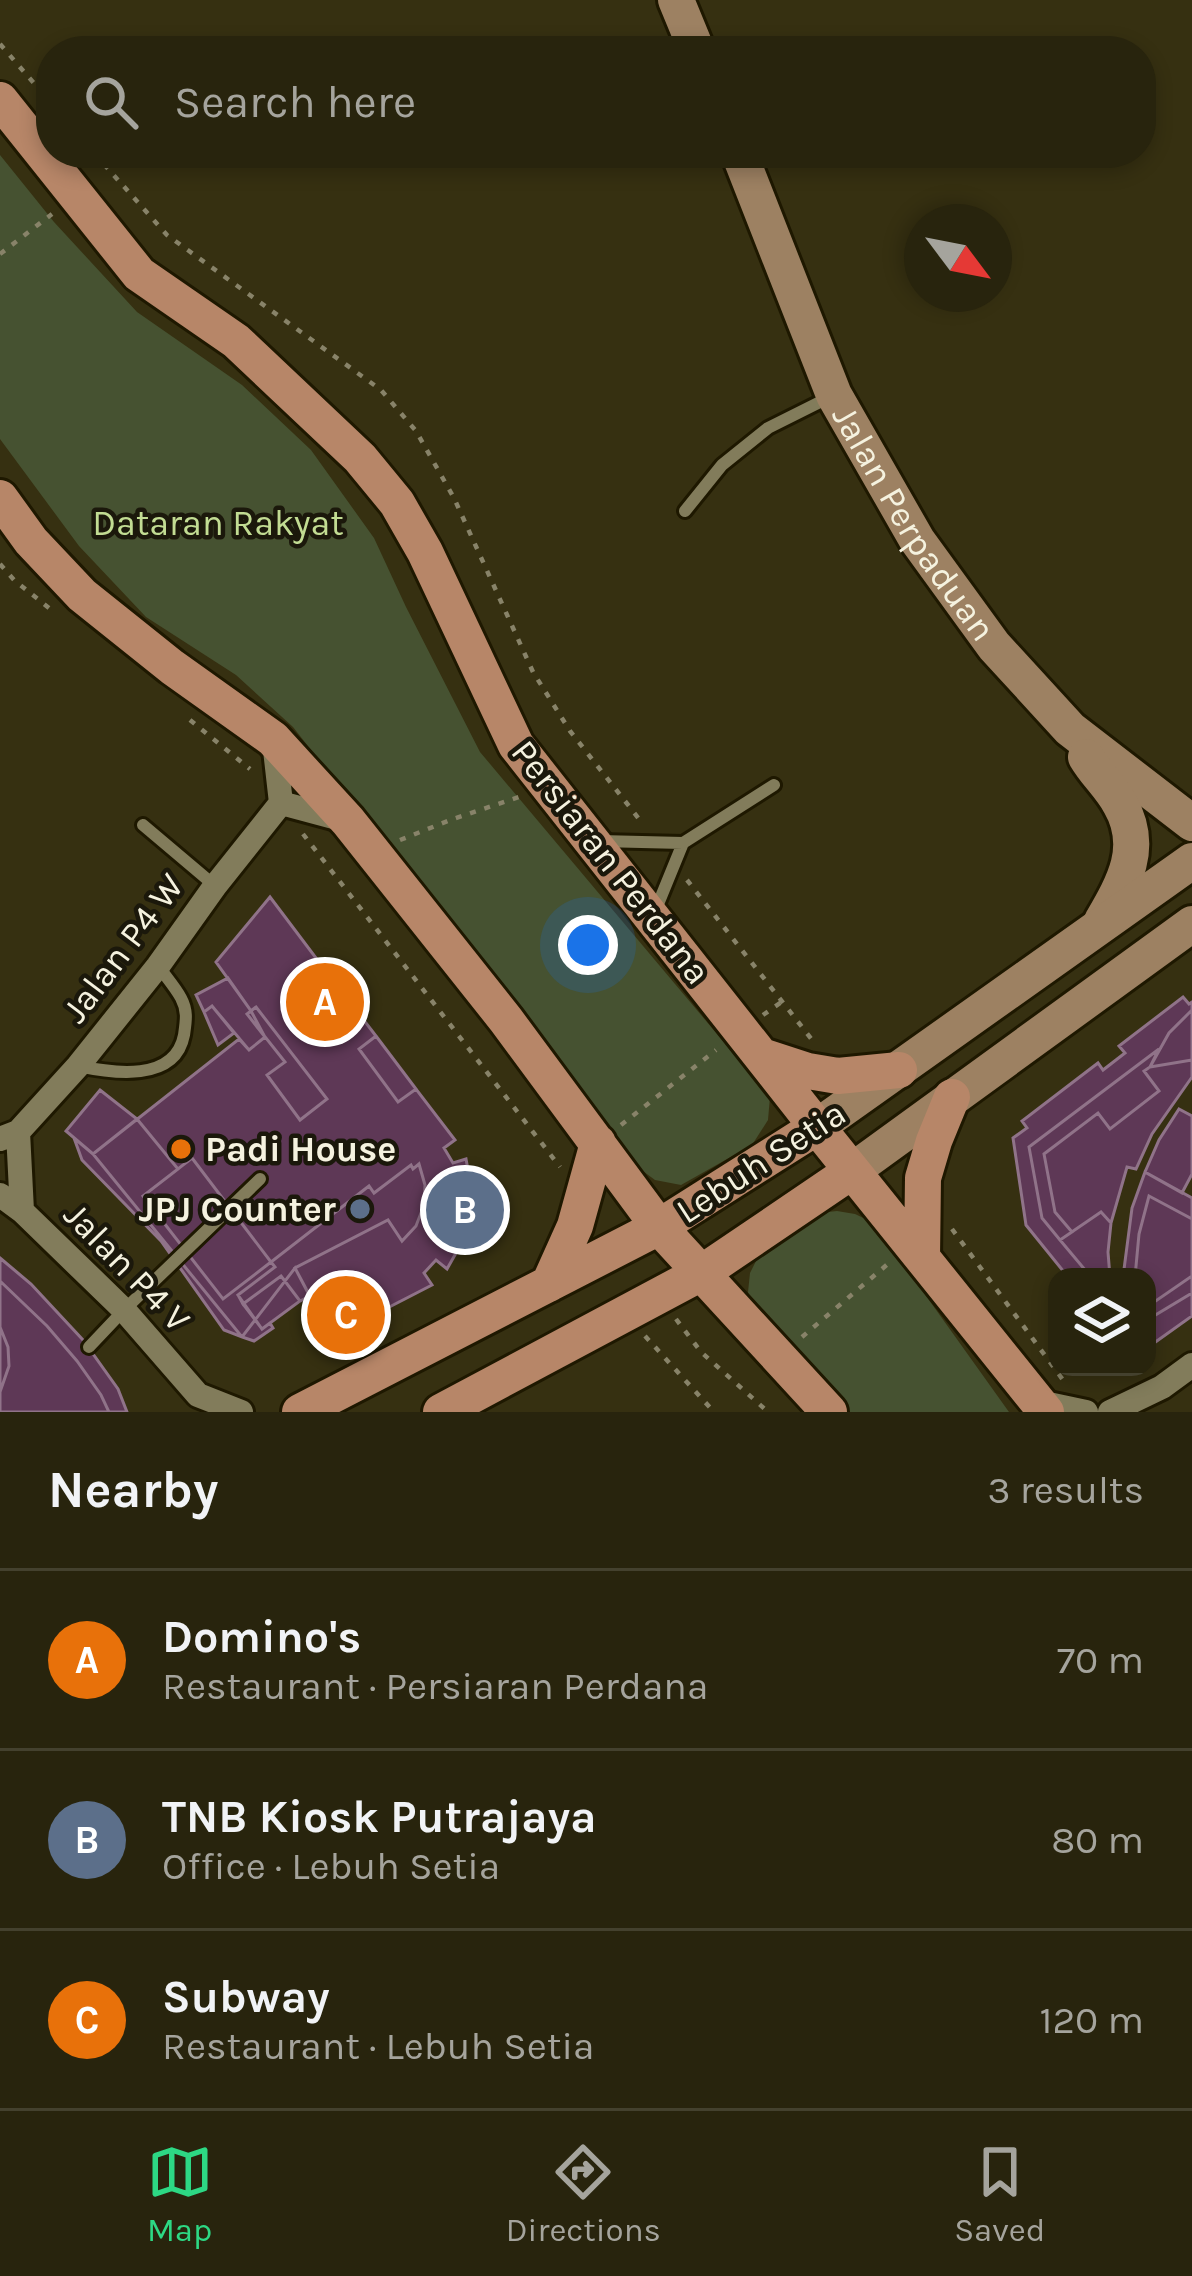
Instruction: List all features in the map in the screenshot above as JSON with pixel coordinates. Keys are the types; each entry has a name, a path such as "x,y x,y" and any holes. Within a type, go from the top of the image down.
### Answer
{"main road":[{"name":"Persiaran Perdana","path":"0,100 36,145"},
{"name":"Persiaran Perdana","path":"54,168 139,274 236,341 360,458 397,503 516,745 852,1171 927,1242 1051,1400"},
{"path":"0,498 31,542 82,595 273,739 348,821 506,1020 659,1227 830,1412"},
{"path":"751,1043 808,1071 838,1076 898,1070"},
{"path":"927,1242 923,1178 952,1097"},
{"name":"Lebuh Setia","path":"300,1412 659,1227 817,1127"},
{"path":"549,1284 584,1199 598,1143"},
{"name":"Lebuh Setia","path":"442,1412 704,1272 852,1171"}],"street":[{"path":"676,0 691,36"},
{"name":"Jalan Perpaduan","path":"745,168 834,395 916,540 994,646 1070,728 1192,823"},
{"path":"1070,728 1096,774 1122,806 1132,839 1131,862 1122,886 1097,929"},
{"path":"273,739 281,803 348,821"},
{"name":"Jalan P4 W","path":"22,1211 9,1136 78,1066 281,803"},
{"name":"Lebuh Setia","path":"817,1127 1192,861"},
{"name":"Lebuh Setia","path":"852,1171 1192,924"},
{"path":"1138,964 1192,950"},
{"name":"Jalan P4 V","path":"0,1195 124,1310 196,1404 241,1412"},
{"path":"1110,1412 1162,1388 1192,1365"},
{"path":"1051,1400 1086,1412"}],"lane":[{"path":"685,511 722,465 768,428 834,395"},
{"path":"592,841 683,843 774,785"},
{"path":"143,825 215,886"},
{"path":"653,918 683,843"},
{"path":"78,1066 141,1072 164,1064 182,1044 187,1015 158,966"},
{"path":"89,1347 260,1179"}],"path":[{"path":"0,44 36,86"},
{"path":"107,168 167,235 380,390 416,431 454,498 533,672 570,731 658,842"},
{"path":"0,564 48,607"},
{"path":"186,716 255,773 281,803 584,1199"},
{"path":"373,853 453,819 550,788 594,762"},
{"path":"675,864 838,1076"},
{"path":"598,1143 751,1043 783,1001"},
{"path":"740,1387 927,1242 1051,1400"},
{"path":"659,1296 701,1352 768,1412"},
{"path":"625,1314 714,1412"}],"green space":[{"name":"Dataran Rakyat","path":"0,155 137,312 242,385 311,450 374,538 480,752 770,1097 768,1120 752,1145 681,1185 655,1180 636,1166 293,727 236,675 146,617 79,546 0,439"},
{"path":"837,1211 874,1223 1009,1412 846,1412 752,1308 750,1273 759,1255 819,1213"}],"building":[{"path":"270,897 316,958 304,967 318,985 330,976 376,1036 359,1049 398,1102 416,1089 455,1140 444,1148 453,1163 466,1159 471,1186 470,1215 447,1269 436,1260 424,1273 432,1285 331,1337 295,1268 242,1337 224,1330 161,1241 82,1160 74,1138 93,1154 239,1039 249,1050 265,1037 216,962"},
{"path":"228,978 265,1037 249,1050 212,1006 204,1012 196,995"},
{"path":"1183,997 1192,1002 1192,1010 1169,1033 1150,1067 1192,1060 1192,1077 1152,1134 1136,1169 1127,1167 1111,1223 1101,1212 1060,1240 1083,1268 1061,1268 1026,1225 1013,1138 1027,1128 1022,1121 1098,1063 1103,1070 1125,1053 1119,1046"},
{"path":"212,1006 234,1033 218,1045 204,1012"},
{"path":"256,1007 327,1099 300,1120 267,1075 285,1062 247,1014"},
{"path":"1192,1010 1192,1060 1150,1067 1169,1033"},
{"path":"376,1036 416,1089 398,1102 359,1049"},
{"path":"1159,1049 1144,1071 1159,1091 1110,1129 1098,1113 1044,1154 1055,1212 1072,1232 1060,1240 1042,1218 1029,1147"},
{"path":"1159,1049 1144,1071 1159,1091 1110,1129 1098,1113 1044,1154 1055,1212 1072,1232 1060,1240 1042,1218 1029,1147"},
{"path":"100,1090 137,1119 93,1154 66,1131"},
{"path":"1179,1109 1192,1116 1192,1174 1182,1193 1145,1172"},
{"path":"137,1119 178,1169 143,1196 223,1299 271,1262 275,1267 238,1295 262,1329 270,1323 273,1328 254,1341 242,1337 93,1154"},
{"path":"192,1158 271,1262 223,1299 143,1196"},
{"path":"419,1164 424,1205 416,1226 402,1241 388,1220 295,1268 310,1296 300,1301 281,1276 243,1304 238,1295 275,1267 271,1262 369,1186 374,1193"},
{"path":"1145,1172 1192,1198 1192,1293 1156,1315 1156,1268 1124,1268 1132,1208"},
{"path":"1149,1196 1192,1219 1192,1276 1156,1301 1156,1268 1136,1268"},
{"path":"1101,1212 1111,1223 1109,1268 1083,1268 1060,1240"},
{"path":"0,1258 83,1340 118,1389 127,1412 0,1412 0,1392 9,1366 0,1327"},
{"path":"281,1276 300,1301 262,1329 243,1304"},
{"path":"0,1281 77,1361 109,1412 0,1412 0,1392 9,1366 0,1327"},
{"path":"1192,1293 1192,1316 1156,1342 1156,1315"},
{"path":"0,1327 9,1366 0,1392"}],"place":[{"name":"Domino's","path":"325,1002"},
{"name":"Padi House","path":"181,1149"},
{"name":"JPJ Counter","path":"360,1209"},
{"name":"TNB Kiosk Putrajaya","path":"465,1210"},
{"name":"Subway","path":"346,1315"}]}
